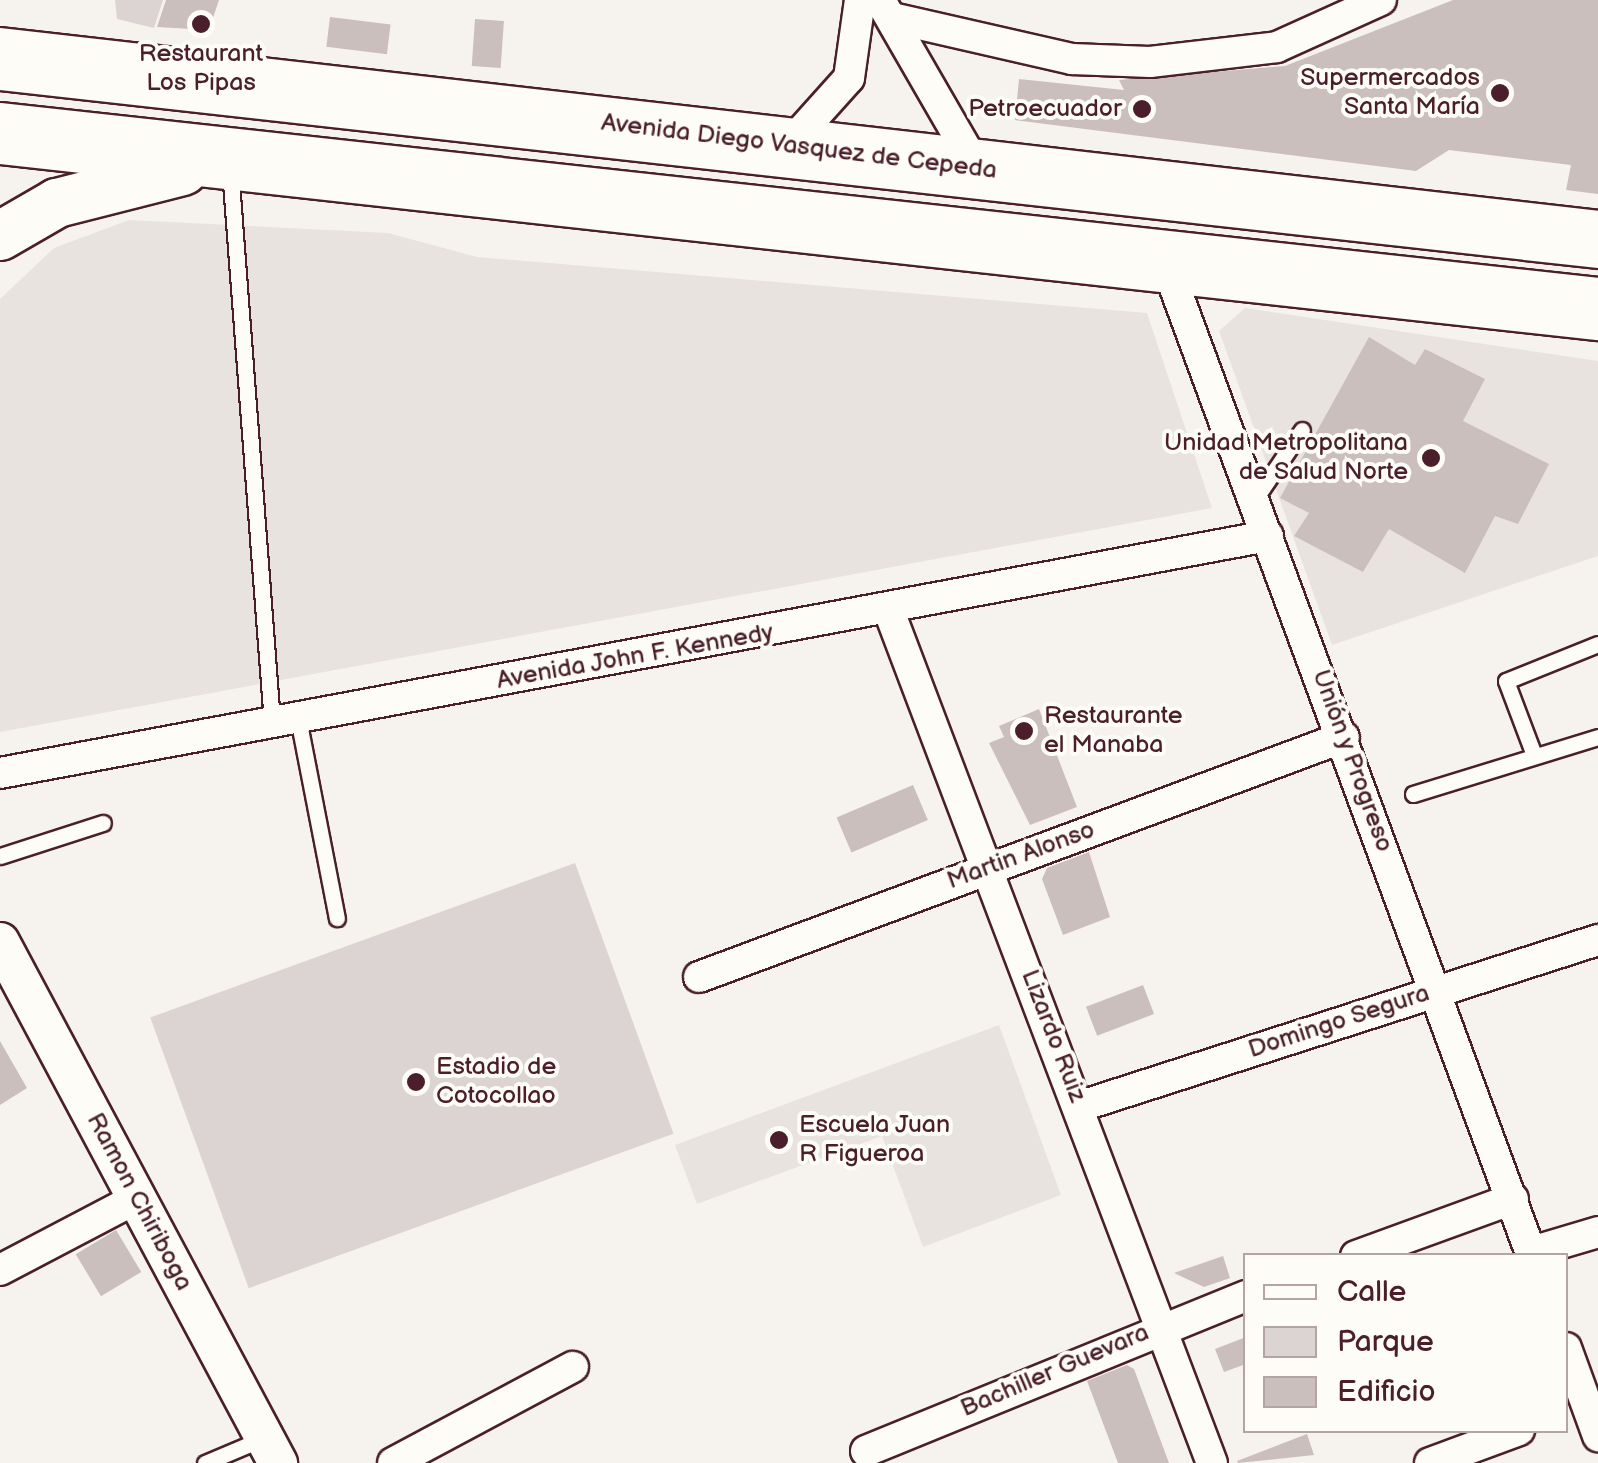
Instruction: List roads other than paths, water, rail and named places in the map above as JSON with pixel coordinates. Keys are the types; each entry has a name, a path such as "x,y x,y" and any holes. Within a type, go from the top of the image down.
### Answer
{"main road":[{"name":"Avenida Diego Vasquez de Cepeda","path":"0,52 978,170 1598,235"},
{"path":"0,140 1598,316"},
{"path":"0,236 57,202 222,164"}],"street":[{"path":"788,146 849,78 860,0"},
{"path":"888,9 1072,59 1150,62 1277,47 1381,0"},
{"path":"888,9 978,170"},
{"name":"Unión y Progreso","path":"1168,269 1532,1253"},
{"name":"Avenida John F. Kennedy","path":"0,773 890,611 1268,536"},
{"name":"Lizardo Ruiz","path":"890,611 1212,1463"},
{"name":"Martin Alonso","path":"699,977 1344,737"},
{"name":"Domingo Segura","path":"1080,1106 1598,940"},
{"name":"Ramon Chiriboga","path":"0,942 271,1450"},
{"path":"0,1270 137,1198"},
{"path":"1364,1253 1513,1199"},
{"path":"1535,1253 1598,1232"},
{"name":"Bachiller Guevara","path":"866,1450 1163,1326 1243,1297"},
{"path":"1568,1360 1576,1409 1598,1436"},
{"path":"393,1463 572,1367"},
{"path":"1430,1463 1510,1433"}],"lane":[{"path":"0,82 1598,260"},
{"path":"0,110 1598,285"},
{"path":"222,164 285,721 337,918"},
{"path":"1253,502 1302,430"},
{"path":"1534,755 1506,681 1598,644"},
{"path":"1413,794 1598,737"},
{"path":"0,856 103,823"},
{"path":"205,1463 271,1450"}],"place":[{"name":"Restaurant Los Pipas","path":"201,24"},
{"name":"Supermercados Santa María","path":"1500,93"},
{"name":"Petroecuador","path":"1142,109"},
{"name":"Unidad Metropolitana de Salud Norte","path":"1431,458"},
{"name":"Restaurante el Manaba","path":"1024,731"},
{"name":"Estadio de Cotocollao","path":"416,1082"},
{"name":"Escuela Juan R Figueroa","path":"779,1140"}]}
